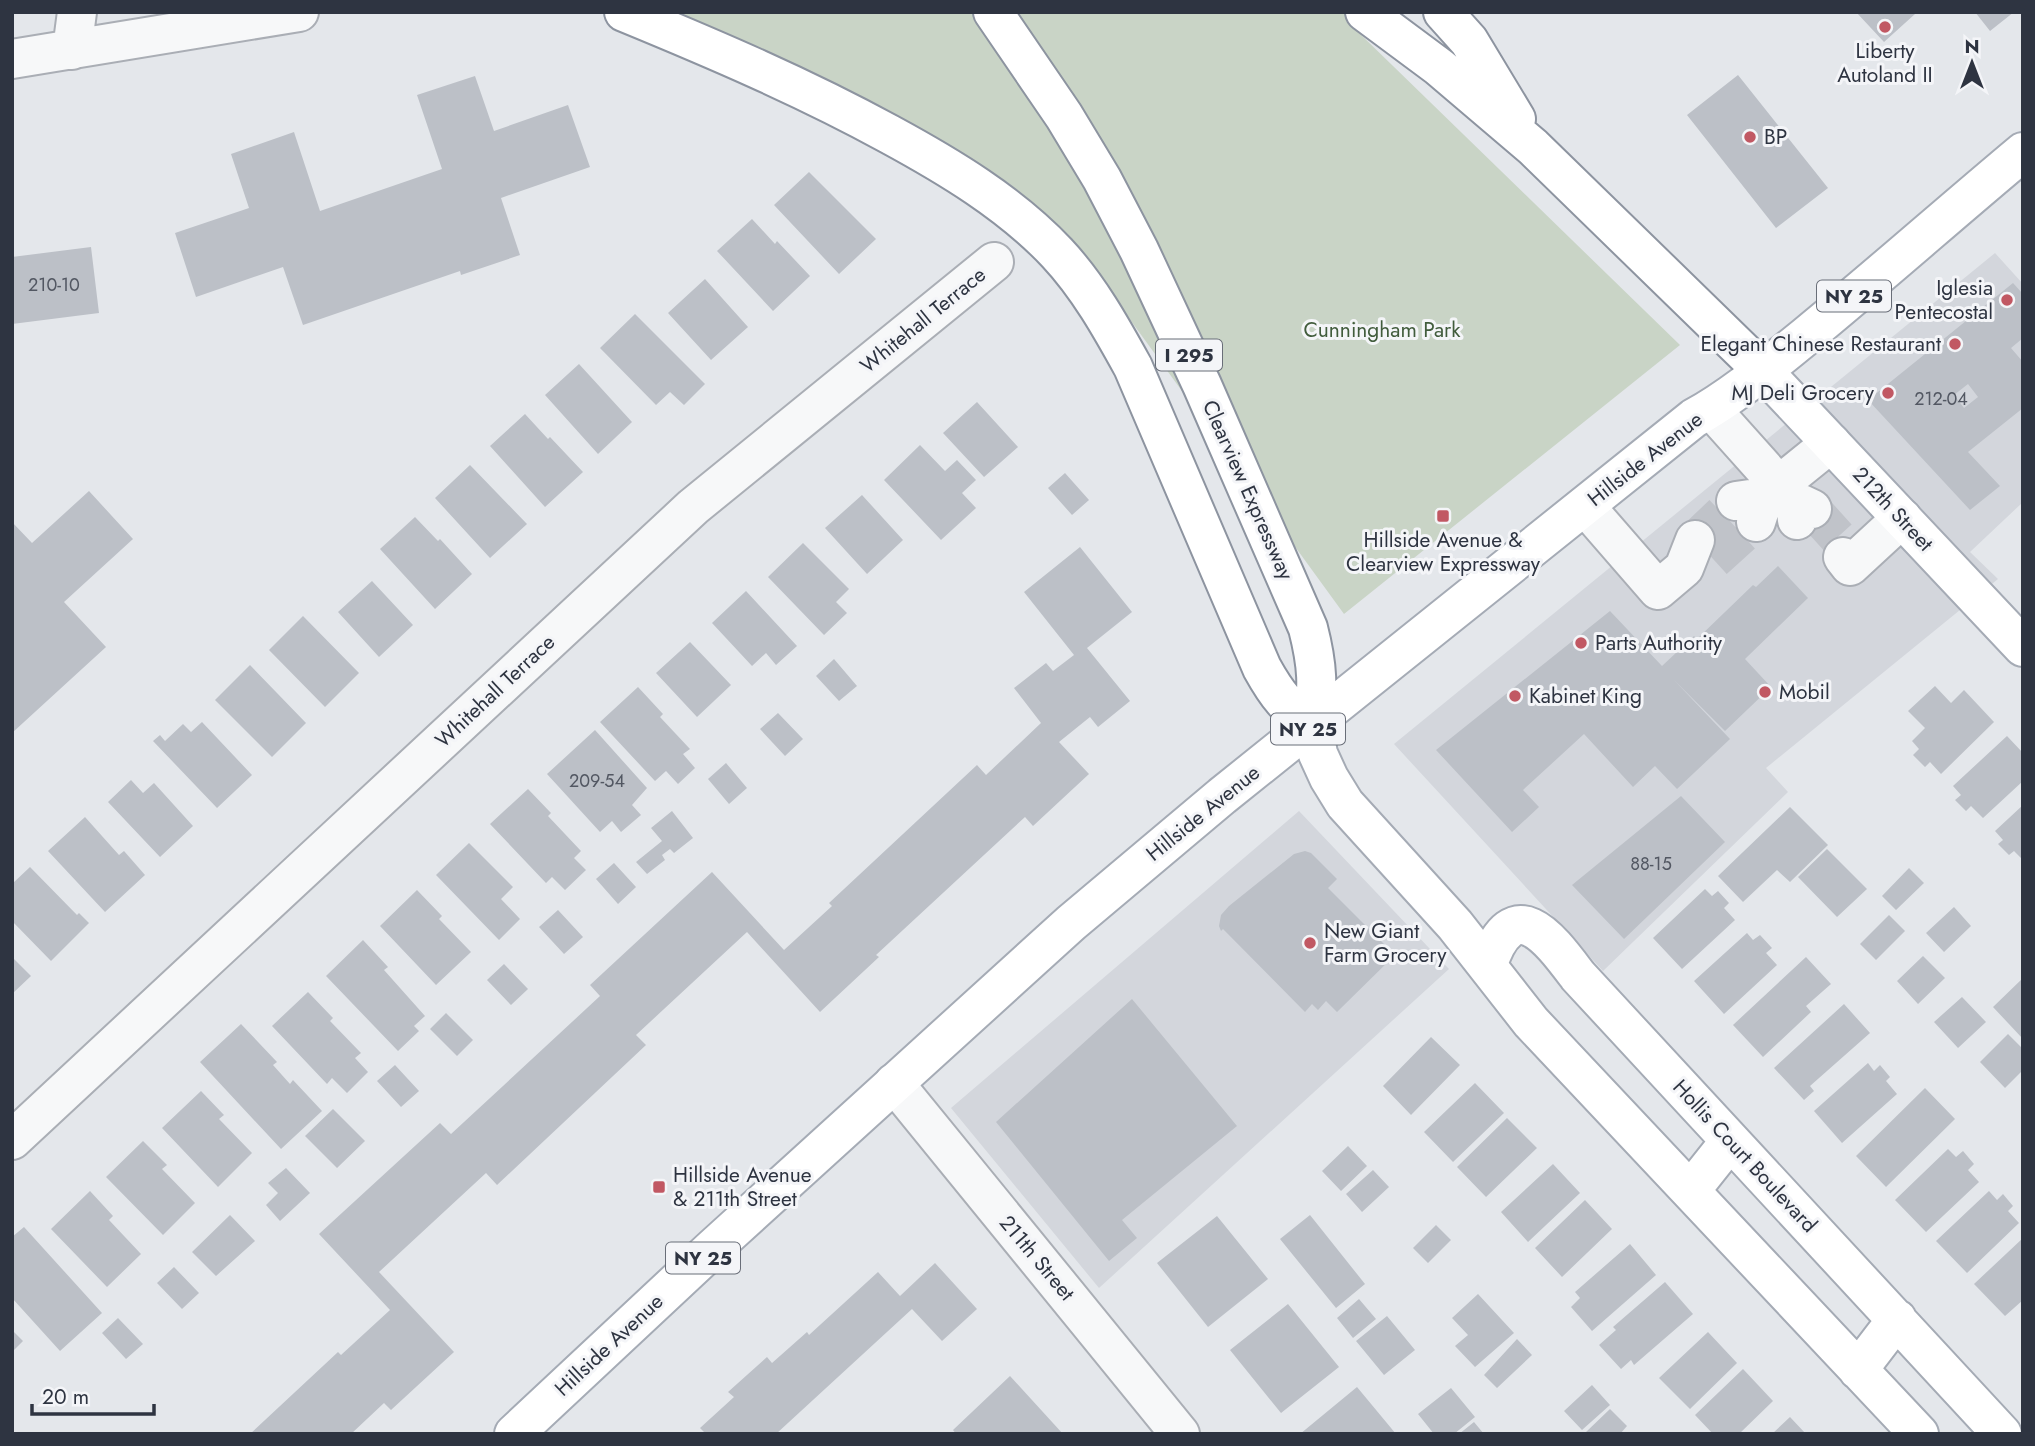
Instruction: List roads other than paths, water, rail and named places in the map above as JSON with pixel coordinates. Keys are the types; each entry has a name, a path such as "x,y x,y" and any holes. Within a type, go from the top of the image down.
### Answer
{"main road":[{"path":"624,12 771,74 848,111"},
{"path":"666,12 913,147 992,197 1057,253 1108,321 1133,367 1262,668 1275,692 1291,711 1313,725 1318,754 1329,778 1346,804 1488,964 1531,1022 1919,1434"},
{"name":"Clearview Expressway","path":"993,12 1058,106 1102,179 1188,353 1308,628 1317,661 1313,725"},
{"path":"1365,12 1440,67 1534,148 1763,371"},
{"path":"1443,12 1469,41 1534,148"},
{"name":"Hillside Avenue","path":"514,1434 894,1083 1099,899 1231,789 1693,418 1711,409 1763,371 2023,152"},
{"name":"212th Street","path":"1763,371 2023,648"},
{"name":"Hollis Court Boulevard","path":"1488,964 1495,944 1506,931 1516,927 1530,927 1541,932 1553,943 1578,976 2002,1434"},
{"path":"1691,1190 1730,1140"},
{"path":"1858,1370 1896,1319"}],"street":[{"path":"72,50 77,12"},
{"path":"12,59 72,50 210,20 299,12"},
{"name":"Whitehall Terrace","path":"12,1140 693,507 994,261"},
{"path":"1711,409 1777,505 1831,443"},
{"path":"1585,506 1658,590 1698,556"},
{"path":"1835,549 1850,566 1902,518"},
{"name":"211th Street","path":"894,1083 1181,1434"}],"tunnel":[{"path":"1695,540 1736,501"},
{"path":"1812,509 1840,540"},
{"path":"1714,560 1756,522"}],"place":[{"name":"Liberty Autoland II","path":"1885,27"},
{"name":"BP","path":"1750,137"},
{"name":"Iglesia Pentecostal","path":"2007,300"},
{"name":"Elegant Chinese Restaurant","path":"1955,344"},
{"name":"MJ Deli Grocery","path":"1888,393"},
{"name":"Hillside Avenue & Clearview Expressway","path":"1443,516"},
{"name":"Parts Authority","path":"1581,643"},
{"name":"Mobil","path":"1765,692"},
{"name":"Kabinet King","path":"1515,696"},
{"name":"New Giant Farm Grocery","path":"1310,943"},
{"name":"Hillside Avenue & 211th Street","path":"659,1187"}],"park label":[{"name":"Cunningham Park","path":"1382,330"}]}
